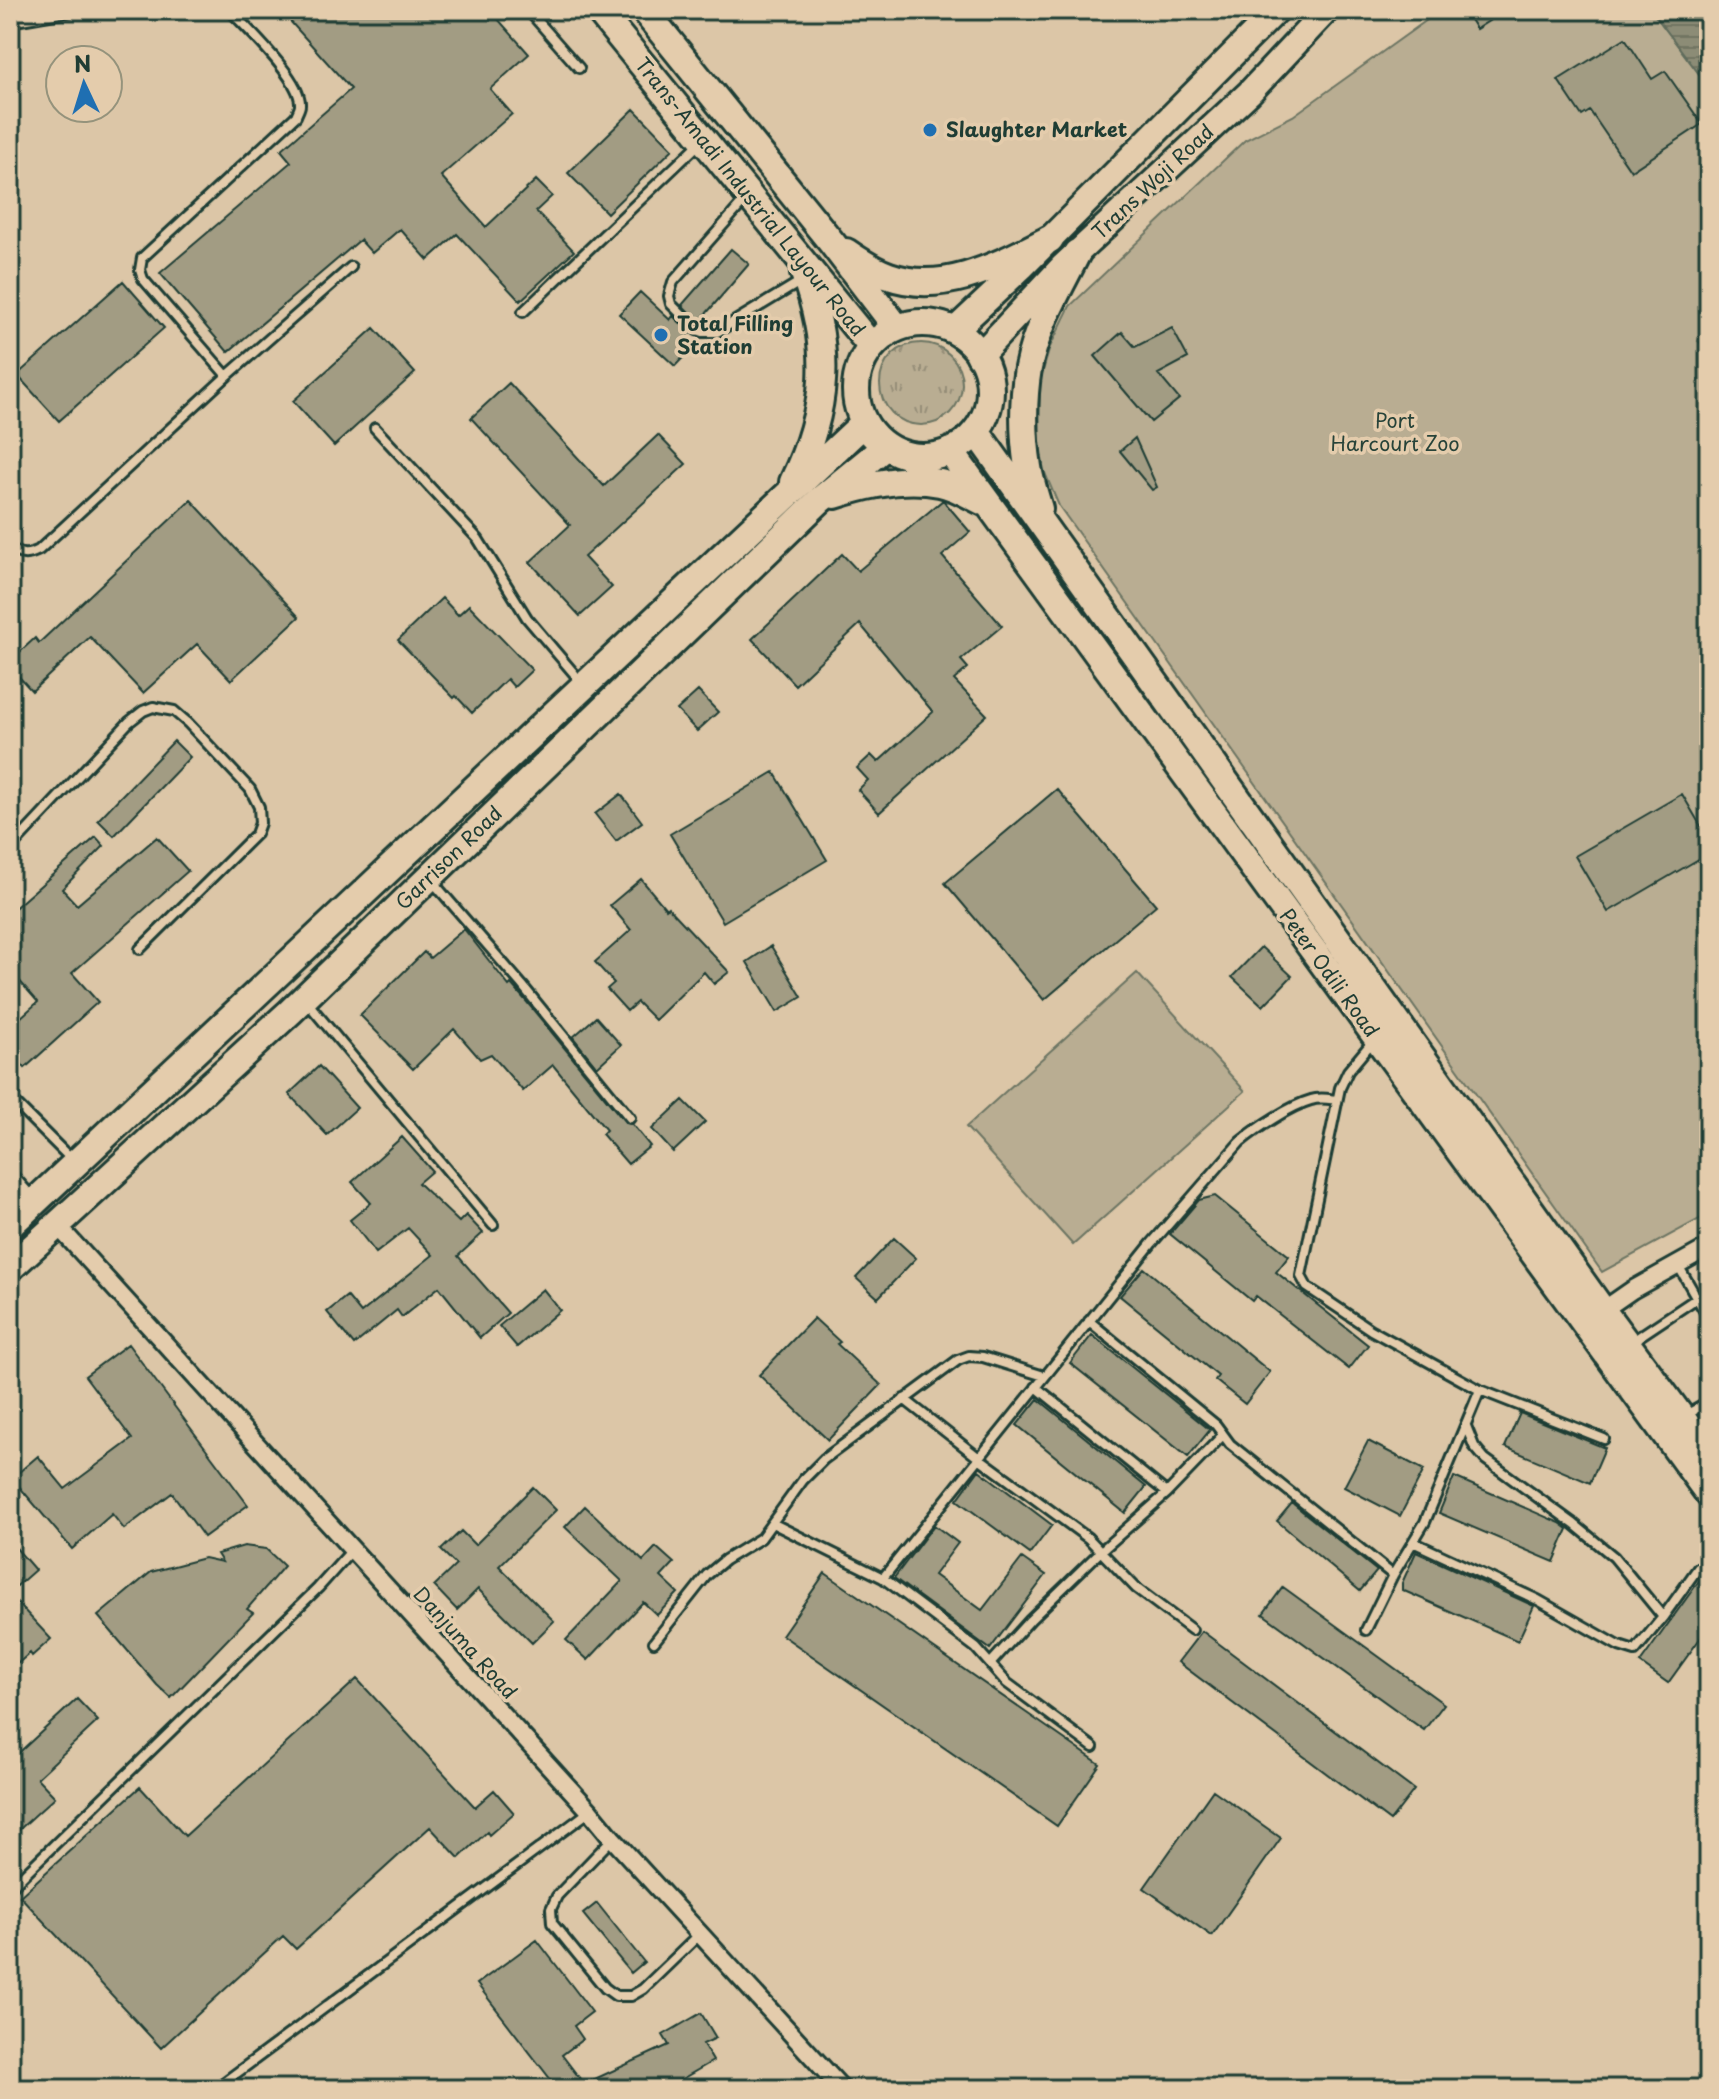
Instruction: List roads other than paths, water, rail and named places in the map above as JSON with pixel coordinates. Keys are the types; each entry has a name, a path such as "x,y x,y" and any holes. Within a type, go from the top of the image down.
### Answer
{"main road":[{"name":"Trans-Amadi Industrial Layour Road","path":"598,10 805,269 871,346"},
{"name":"Trans-Amadi Industrial Layour Road","path":"644,10 897,328"},
{"name":"Trans Woji Road","path":"956,329 1050,239 1277,10"},
{"name":"Trans Woji Road","path":"979,356 1077,253 1249,93 1327,10"},
{"path":"832,243 889,276 911,281 939,281 968,276 999,265 1050,239"},
{"path":"1044,528 1028,468 1024,410 1029,367 1038,334 1077,253"},
{"path":"786,496 803,461 818,418 824,372 820,328 805,269"},
{"path":"919,323 956,329 975,347 986,368 990,391 986,413 977,433 950,451 934,456 911,456 886,446 863,424 855,393 857,372 871,346 897,328 919,323"},
{"name":"Garrison Road","path":"10,1225 863,424"},
{"name":"Peter Odili Road","path":"977,433 1594,1316 1709,1494"},
{"name":"Garrison Road","path":"10,1268 304,998 820,500 886,446"},
{"name":"Peter Odili Road","path":"950,451 1376,1037 1594,1316 1628,1344 1709,1455"},
{"path":"820,500 863,485 914,480 950,486 992,507"}],"street":[{"path":"10,1178 33,1204"},
{"name":"Danjuma Road","path":"57,1225 842,2089"},
{"path":"1594,1316 1632,1290 1709,1247"}],"lane":[{"path":"10,25 15,21 78,10"},
{"path":"227,376 143,279 140,270 142,258 296,116 300,106 290,77 230,10"},
{"path":"528,10 579,68"},
{"path":"523,312 704,139"},
{"path":"749,196 673,282 669,296 671,304 697,330 717,332 805,269"},
{"path":"10,547 21,555 31,555 39,550 227,376 351,267"},
{"path":"375,428 478,539 527,618 584,684"},
{"path":"10,849 129,722 153,707 174,711 250,789 259,807 260,823 256,834 140,949"},
{"path":"429,877 630,1118"},
{"path":"304,998 493,1225"},
{"path":"1376,1037 1348,1071 1340,1088 1301,1276 1307,1287 1371,1330 1480,1390 1604,1439"},
{"path":"10,1098 76,1164"},
{"path":"883,1578 1152,1243 1240,1142 1256,1129 1310,1100 1337,1100"},
{"path":"1678,1265 1709,1319"},
{"path":"1628,1344 1697,1298"},
{"path":"1089,1321 1216,1425 1230,1444 1393,1575"},
{"path":"654,1642 707,1575 761,1538 803,1480 824,1459 958,1360 969,1356 983,1357 1044,1376"},
{"path":"1036,1387 1167,1493"},
{"path":"1366,1630 1393,1575 1425,1522 1480,1390"},
{"path":"904,1399 1088,1538 1136,1588 1192,1630"},
{"path":"1682,1417 1709,1402"},
{"path":"1466,1426 1474,1446 1485,1459 1614,1557 1663,1617"},
{"path":"990,1664 1030,1620 1167,1493 1222,1436"},
{"path":"772,1523 883,1578 976,1648 1007,1683 1093,1747"},
{"path":"1413,1542 1538,1600 1626,1649 1635,1651 1698,1568"},
{"path":"10,1888 318,1588 353,1549"},
{"path":"215,2089 590,1811"},
{"path":"613,1839 557,1896 551,1909 552,1923 605,1988 616,1996 631,1996 643,1989 700,1934"}],"place":[{"name":"Slaughter Market","path":"930,130"},
{"name":"Total Filling Station","path":"661,335"}],"park label":[{"name":"Port Harcourt Zoo","path":"1395,432"}]}
